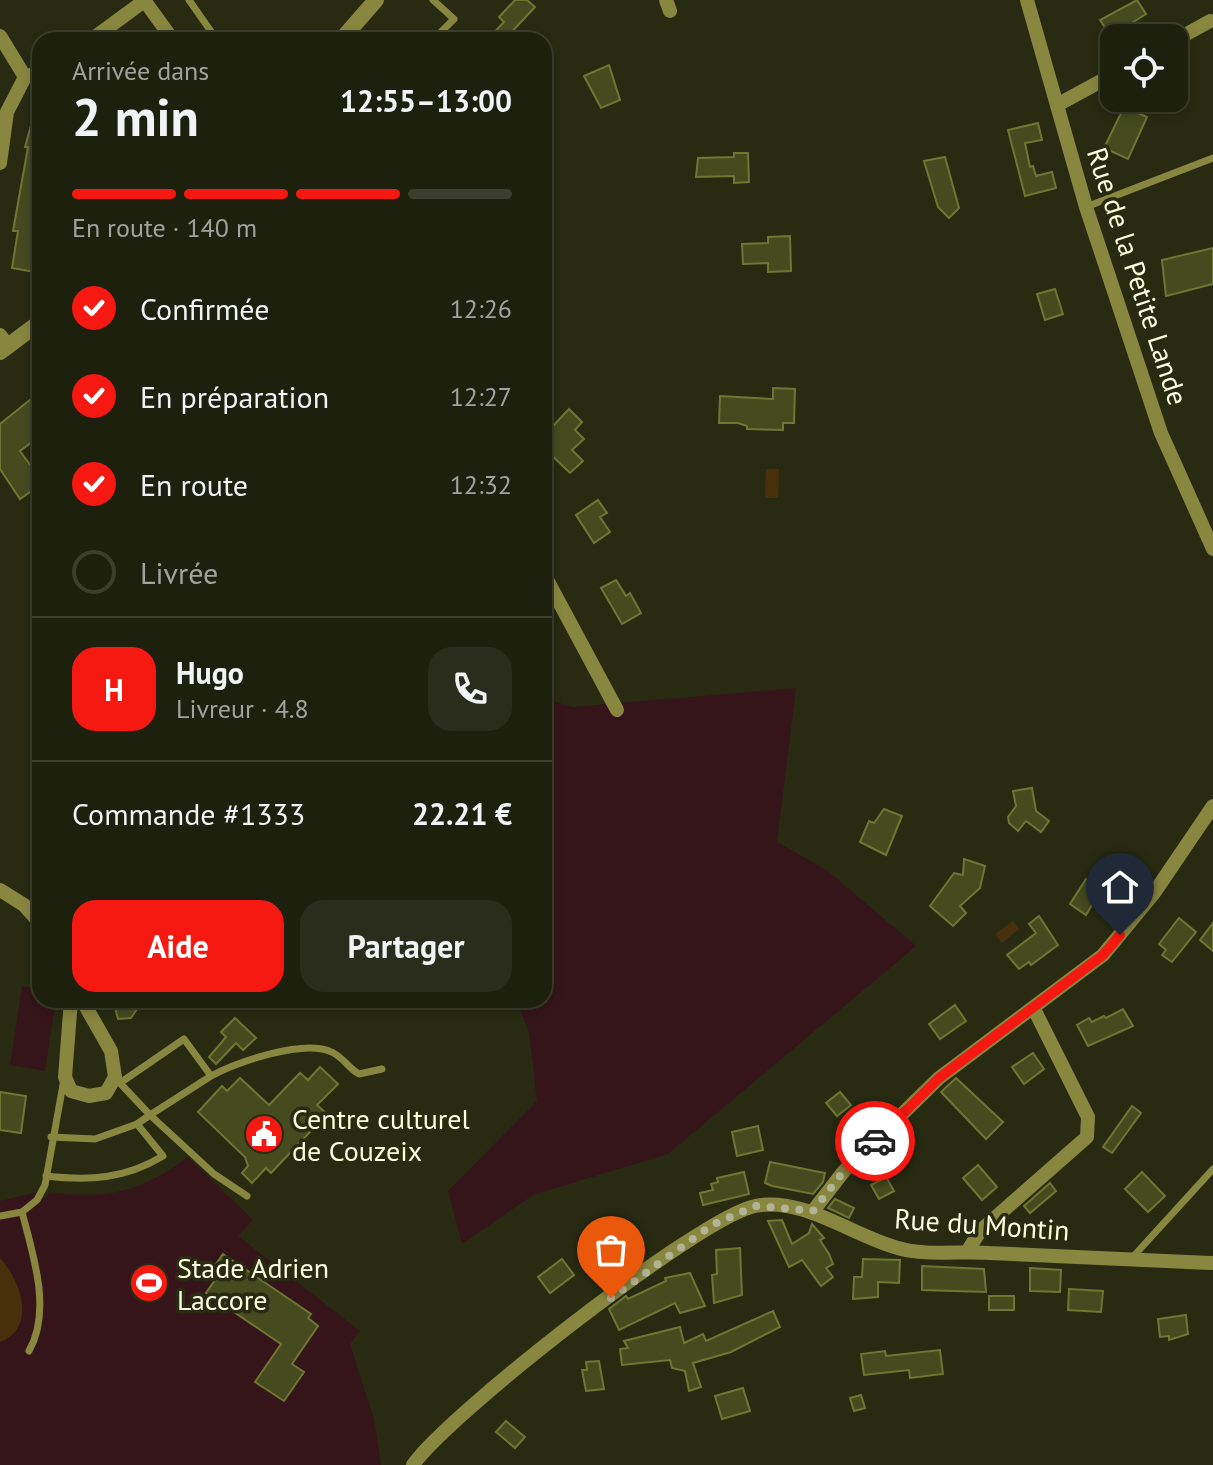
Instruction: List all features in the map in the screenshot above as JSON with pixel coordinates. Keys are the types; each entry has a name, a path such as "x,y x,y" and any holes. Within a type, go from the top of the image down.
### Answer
{"street":[{"path":"102,32 144,0 167,32"},
{"path":"348,32 376,0"},
{"name":"Rue de la Petite Lande","path":"1027,0 1086,207 1161,433 1213,549"},
{"path":"1188,33 1210,21"},
{"path":"0,36 25,77"},
{"path":"0,163 7,112 25,77 32,75"},
{"path":"1057,105 1100,82"},
{"path":"3,344 32,327"},
{"path":"552,589 617,710"},
{"path":"813,1211 844,1171 939,1078 1103,955 1154,893 1213,806"},
{"path":"0,890 32,914"},
{"path":"70,1008 65,1077 71,1091 89,1096 106,1093 118,1080 111,1051 87,1008"},
{"path":"967,1252 980,1231 1087,1137 1088,1117 1034,1009"},
{"name":"Rue du Montin","path":"413,1465 455,1419 586,1316 712,1225 756,1206 813,1211 843,1229 900,1249 1213,1263"}],"lane":[{"path":"189,0 211,32"},
{"path":"433,0 454,19 441,32"},
{"path":"1086,207 1213,158"},
{"path":"211,1076 184,1039 118,1080 150,1115 214,1174 247,1196"},
{"path":"51,1137 95,1139 137,1124 211,1076 249,1061 313,1048 336,1054 359,1074 382,1069"},
{"path":"0,1216 22,1212 42,1193 65,1077"},
{"path":"46,1176 109,1178 132,1172 163,1156 137,1124"},
{"path":"1131,1259 1213,1169"},
{"path":"22,1212 38,1284 38,1322 29,1351"}],"shaded area":[{"path":"766,469 779,469 778,498 765,498"},
{"path":"796,688 777,842 828,871 916,946 668,1154 533,1195 462,1244 448,1191 537,1101 529,1032 519,1008 552,1008 552,701 573,707"},
{"path":"1013,921 1019,929 1002,943 995,934"},
{"path":"22,986 32,988 32,1008 55,1008 45,1071 10,1065"},
{"name":"Stade Adrien Laccore","path":"188,1157 253,1220 238,1236 360,1331 350,1344 374,1419 381,1465 0,1465 0,1201 34,1193 46,1199 49,1192 89,1195 123,1191 155,1178"},
{"path":"0,1258 19,1290 22,1315 12,1335 0,1342"}],"building":[{"path":"515,0 527,0 535,7 512,32 495,32 504,22 499,17"},
{"path":"1137,0 1146,14 1130,24 1103,24 1100,20"},
{"path":"609,65 620,100 601,108 584,76"},
{"path":"1122,112 1136,112 1147,117 1128,159 1104,148"},
{"path":"32,122 32,272 12,268 18,231 13,231 28,147 25,147"},
{"path":"1038,123 1042,140 1025,143 1030,167 1033,166 1036,176 1052,172 1056,188 1025,196 1008,130"},
{"path":"734,153 748,153 749,182 734,183 734,176 696,177 698,158 734,157"},
{"path":"945,157 959,208 949,218 938,207 924,161"},
{"path":"790,236 791,271 768,272 768,263 743,264 742,244 768,243 768,237"},
{"path":"1213,248 1213,284 1166,296 1162,260"},
{"path":"1055,289 1063,314 1045,320 1037,294"},
{"path":"773,388 795,389 794,423 783,423 783,430 747,429 747,426 738,423 719,423 720,396 773,399"},
{"path":"32,400 32,442 20,451 32,467 32,491 20,499 0,469 0,424"},
{"path":"569,409 582,422 575,430 584,439 572,450 583,461 570,473 552,456 552,427"},
{"path":"598,500 607,513 600,517 610,532 594,543 576,515"},
{"path":"616,580 626,596 630,593 641,613 622,624 601,588"},
{"path":"1032,788 1036,811 1049,821 1041,832 1026,821 1018,831 1009,823 1008,817 1016,806 1013,791"},
{"path":"884,809 902,816 886,855 860,842 869,821 874,823"},
{"path":"964,859 985,866 980,888 960,906 966,913 953,926 930,906 954,873 963,875"},
{"path":"1086,879 1101,889 1086,915 1070,904"},
{"path":"1039,916 1058,945 1031,965 1029,962 1019,969 1007,955 1036,933 1029,924"},
{"path":"1179,918 1196,932 1172,962 1162,955 1166,950 1159,944"},
{"path":"1213,923 1213,951 1200,940"},
{"path":"955,1005 966,1021 940,1039 929,1024"},
{"path":"115,1008 137,1008 131,1018 118,1019"},
{"path":"1123,1009 1133,1026 1088,1046 1077,1025 1089,1018 1092,1022 1104,1016 1106,1018"},
{"path":"235,1018 256,1038 243,1050 236,1043 216,1064 209,1057 226,1037 221,1032"},
{"path":"1033,1053 1044,1069 1024,1084 1012,1067"},
{"name":"Centre culturel de Couzeix","path":"320,1067 338,1084 317,1105 327,1114 271,1173 266,1168 252,1183 242,1173 248,1166 245,1157 198,1112 222,1086 227,1091 240,1078 269,1105 300,1073 308,1080"},
{"path":"956,1078 1003,1122 986,1139 941,1092"},
{"path":"0,1092 26,1096 21,1133 0,1130"},
{"path":"840,1092 851,1105 837,1116 826,1103"},
{"path":"1132,1106 1141,1113 1112,1153 1103,1147"},
{"path":"758,1126 763,1150 737,1156 732,1132"},
{"path":"770,1162 825,1173 823,1182 813,1194 772,1186 765,1183"},
{"path":"978,1165 997,1187 982,1200 963,1178"},
{"path":"744,1172 749,1194 703,1205 700,1193 713,1190 711,1184 718,1182 717,1178"},
{"path":"1142,1172 1165,1196 1148,1212 1125,1189"},
{"path":"886,1177 894,1191 879,1199 871,1185"},
{"path":"1050,1183 1056,1191 1030,1213 1024,1206"},
{"path":"835,1199 854,1208 849,1218 828,1208"},
{"path":"782,1220 792,1244 809,1233 812,1224 824,1238 820,1240 833,1264 826,1268 833,1277 821,1286 802,1260 789,1267 768,1221"},
{"path":"740,1248 742,1295 714,1303 712,1275 717,1274 716,1250"},
{"path":"223,1254 311,1314 308,1318 318,1326 292,1364 304,1372 284,1401 255,1382 281,1344 206,1293 215,1280 208,1276"},
{"path":"562,1259 574,1275 550,1293 538,1277"},
{"path":"863,1259 900,1260 899,1283 878,1282 878,1297 853,1299 854,1277 862,1277"},
{"path":"922,1266 984,1269 986,1292 922,1290"},
{"path":"1030,1268 1061,1270 1060,1292 1030,1291"},
{"path":"601,1269 612,1282 605,1287 596,1273"},
{"path":"690,1273 705,1306 680,1313 675,1303 619,1330 609,1309 626,1296 628,1299 666,1281 665,1278"},
{"path":"1069,1289 1103,1291 1101,1312 1068,1310"},
{"path":"989,1296 1014,1296 1014,1310 989,1310"},
{"path":"773,1311 780,1327 731,1352 693,1363 701,1387 689,1391 685,1371 672,1368 670,1360 622,1365 620,1349 628,1348 624,1341 680,1327 684,1343 703,1334 706,1341"},
{"path":"1186,1315 1188,1334 1169,1340 1169,1336 1160,1337 1158,1319"},
{"path":"940,1350 943,1374 910,1378 909,1370 864,1375 861,1354 885,1351 886,1356"},
{"path":"599,1361 604,1389 586,1391 582,1370 587,1370 586,1362"},
{"path":"743,1388 750,1411 722,1419 715,1396"},
{"path":"861,1395 865,1408 854,1411 850,1398"},
{"path":"506,1421 525,1437 515,1448 496,1432"}],"way so far":[{"path":"611,1298 712,1225 756,1206 813,1211 844,1171 875,1141"}],"place":[{"name":"Centre culturel de Couzeix","path":"264,1134"},
{"name":"Stade Adrien Laccore","path":"149,1283"}],"route":[{"path":"875,1141 939,1078 1103,955 1120,935"}]}
